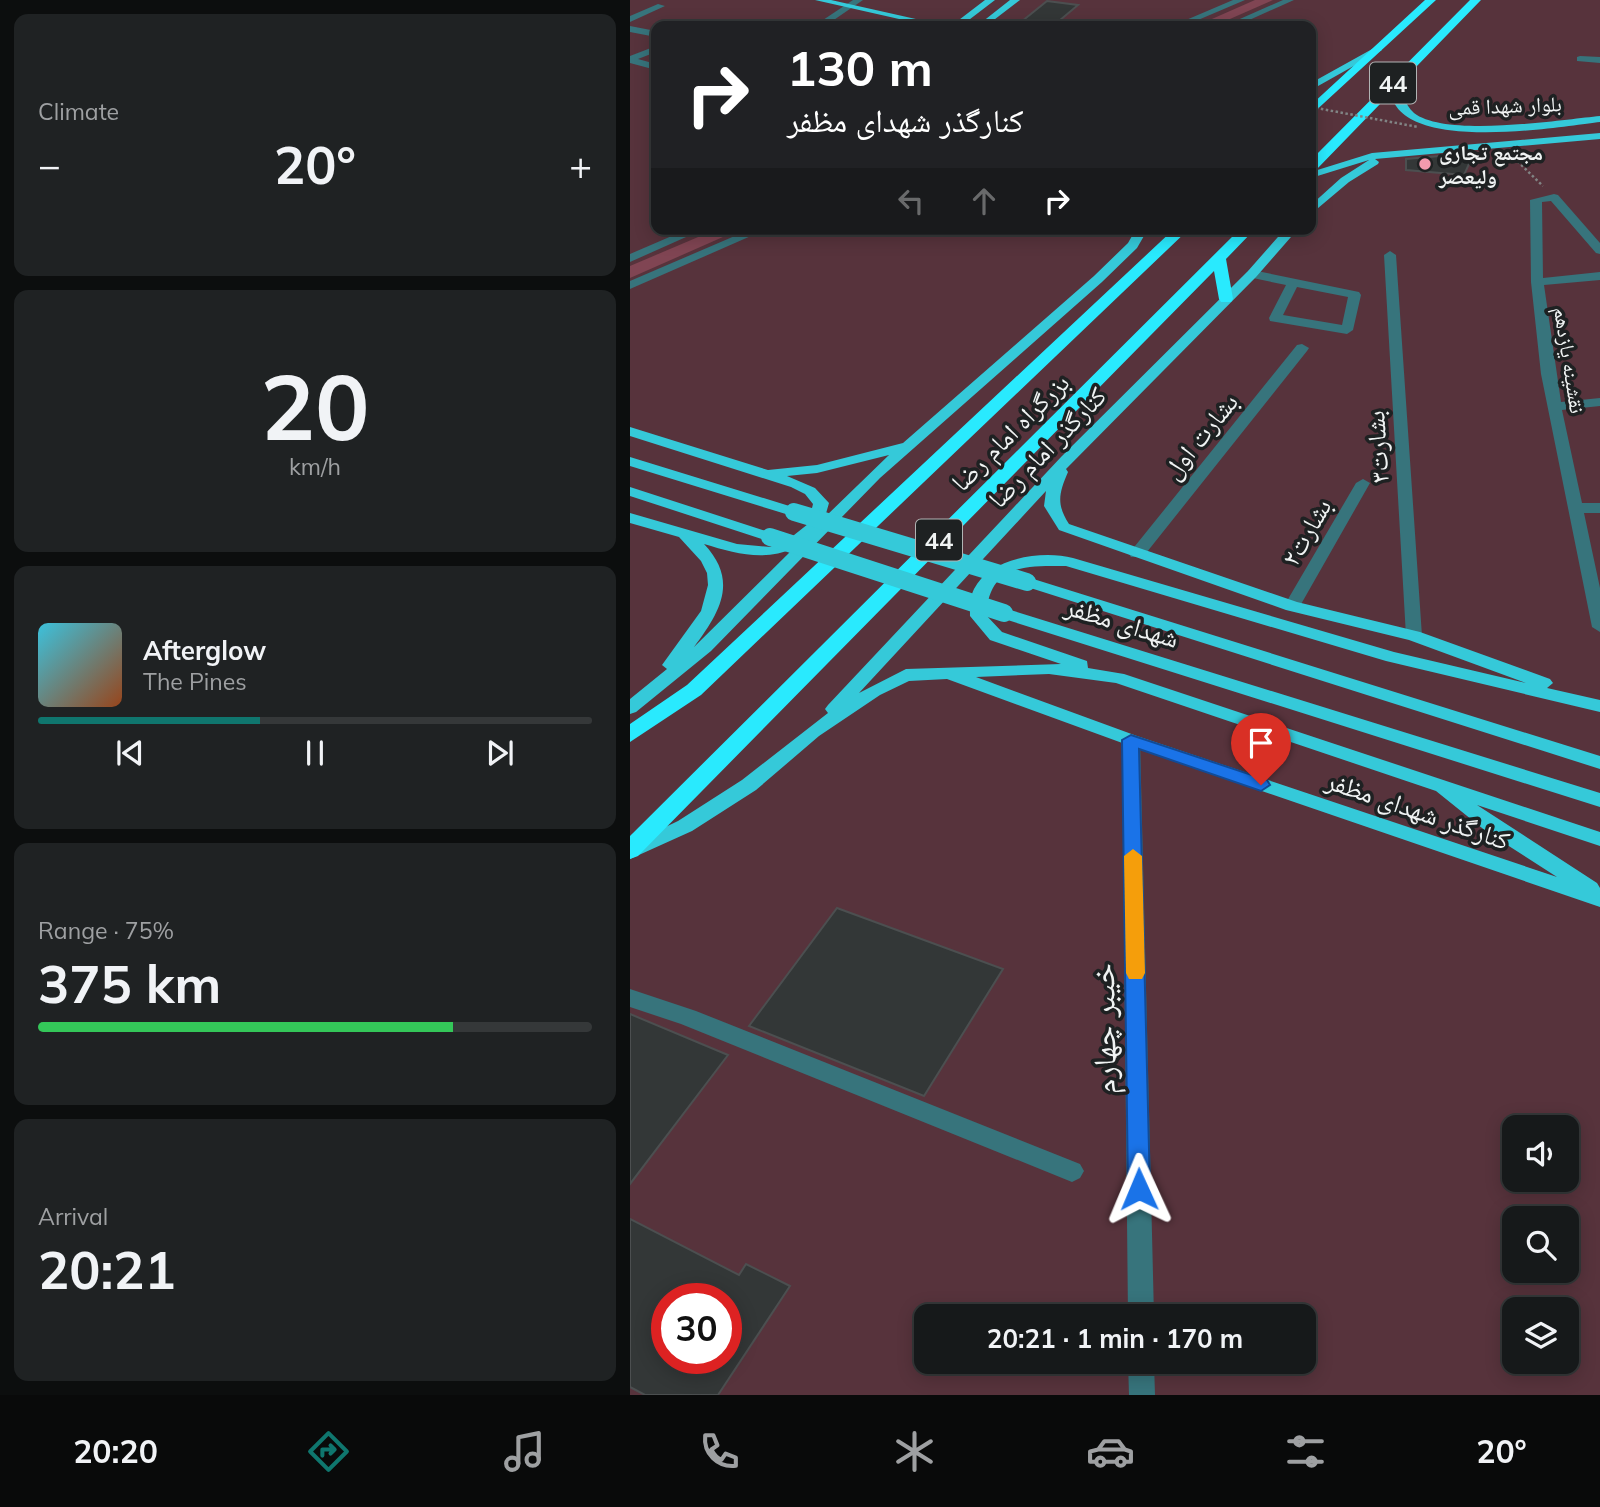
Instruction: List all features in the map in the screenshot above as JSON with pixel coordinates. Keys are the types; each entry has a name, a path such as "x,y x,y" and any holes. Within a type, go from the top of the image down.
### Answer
{"highway":[{"name":"44","path":"1316,105 1432,0"},
{"name":"44","path":"1316,162 1476,0"},
{"name":"بزرگراه امام رضا","path":"630,735 694,690 1176,235"},
{"name":"بزرگراه امام رضا","path":"630,851 1243,235"},
{"path":"1220,260 1226,299"}],"main road":[{"path":"819,0 918,21"},
{"path":"962,21 991,0"},
{"path":"988,21 1016,0"},
{"path":"1316,84 1377,50"},
{"name":"بلوار شهدا قمی","path":"1394,82 1395,97 1411,115 1422,122 1456,130 1600,119"},
{"path":"1422,133 1456,130"},
{"path":"1422,133 1433,146 1451,149"},
{"name":"بلوار شهدا قمی","path":"1316,173 1345,162 1396,152 1600,136"},
{"path":"1316,207 1362,168 1396,152"},
{"path":"630,708 705,647 876,475 1107,270 1133,245 1139,235"},
{"name":"کنارگذر امام رضا","path":"813,732 1067,458 1252,274 1287,235"},
{"path":"630,431 766,474 810,491 821,503 815,526 794,542 773,552 736,548 630,518"},
{"path":"766,474 817,469 910,445"},
{"path":"1067,458 1050,496 1050,508 1064,527 1292,606 1414,636 1600,704"},
{"name":"شهدای مظفر","path":"630,461 1027,582 1600,763"},
{"name":"شهدای مظفر","path":"630,491 1004,613 1600,800"},
{"path":"650,692 691,639 714,599 716,573 703,553 682,533"},
{"path":"1600,704 1392,657 1067,561 1029,562 994,575 981,590 978,616 996,636 1600,839"},
{"path":"630,851 685,826 749,785 813,732 874,691 906,675 944,671 1049,668 1118,678"},
{"name":"کنارگذر شهدای مظفر","path":"944,671 1131,740 1600,897"},
{"path":"1431,780 1494,827 1600,897"}],"street":[{"path":"826,21 859,0"},
{"path":"1189,21 1241,0"},
{"path":"1241,21 1290,0"},
{"path":"630,19 661,6"},
{"path":"630,29 651,33"},
{"path":"630,60 651,51"},
{"path":"1580,59 1600,61"},
{"path":"630,60 651,66"},
{"name":"نقشینه یازدهم","path":"1554,197 1538,197 1535,202 1537,282 1555,407 1600,627"},
{"path":"1554,197 1600,250"},
{"path":"630,258 684,235"},
{"path":"630,285 747,235"},
{"name":"بشارت۳","path":"1390,255 1414,636"},
{"path":"1252,274 1355,295 1347,330 1275,318 1293,283"},
{"path":"1537,282 1600,276"},
{"name":"بشارت اول","path":"1137,554 1302,348"},
{"path":"1555,407 1600,402"},
{"name":"بشارت۲","path":"1292,606 1363,483"},
{"path":"1576,508 1600,508"},
{"name":"خیبر چهارم","path":"1131,740 1141,1304"},
{"path":"630,998 688,1017 1072,1171"},
{"path":"1141,1374 1142,1395"}],"path":[{"path":"1316,110 1422,133"},
{"path":"1501,145 1554,197"}],"shaded area":[{"path":"630,0 1600,0 1600,1395 630,1395"}],"building":[{"path":"1047,1 1078,5 1059,21 1022,21"},
{"name":"مجتمع تجاری ولیعصر","path":"1474,153 1464,175 1406,170 1406,159"},
{"path":"837,908 1003,969 924,1096 749,1026"},
{"path":"630,1014 728,1055 630,1184"},
{"path":"630,1219 739,1275 746,1264 790,1286 742,1359 742,1283 651,1283 651,1374 732,1374 718,1395 645,1395 630,1387"}],"waterway":[{"path":"1215,21 1266,0"},
{"path":"630,273 718,235"}],"slow traffic":[{"path":"1133,856 1135,973"}],"place":[{"name":"مجتمع تجاری ولیعصر","path":"1425,164"}],"route":[{"path":"1139,1189 1131,740 1261,785"}]}
